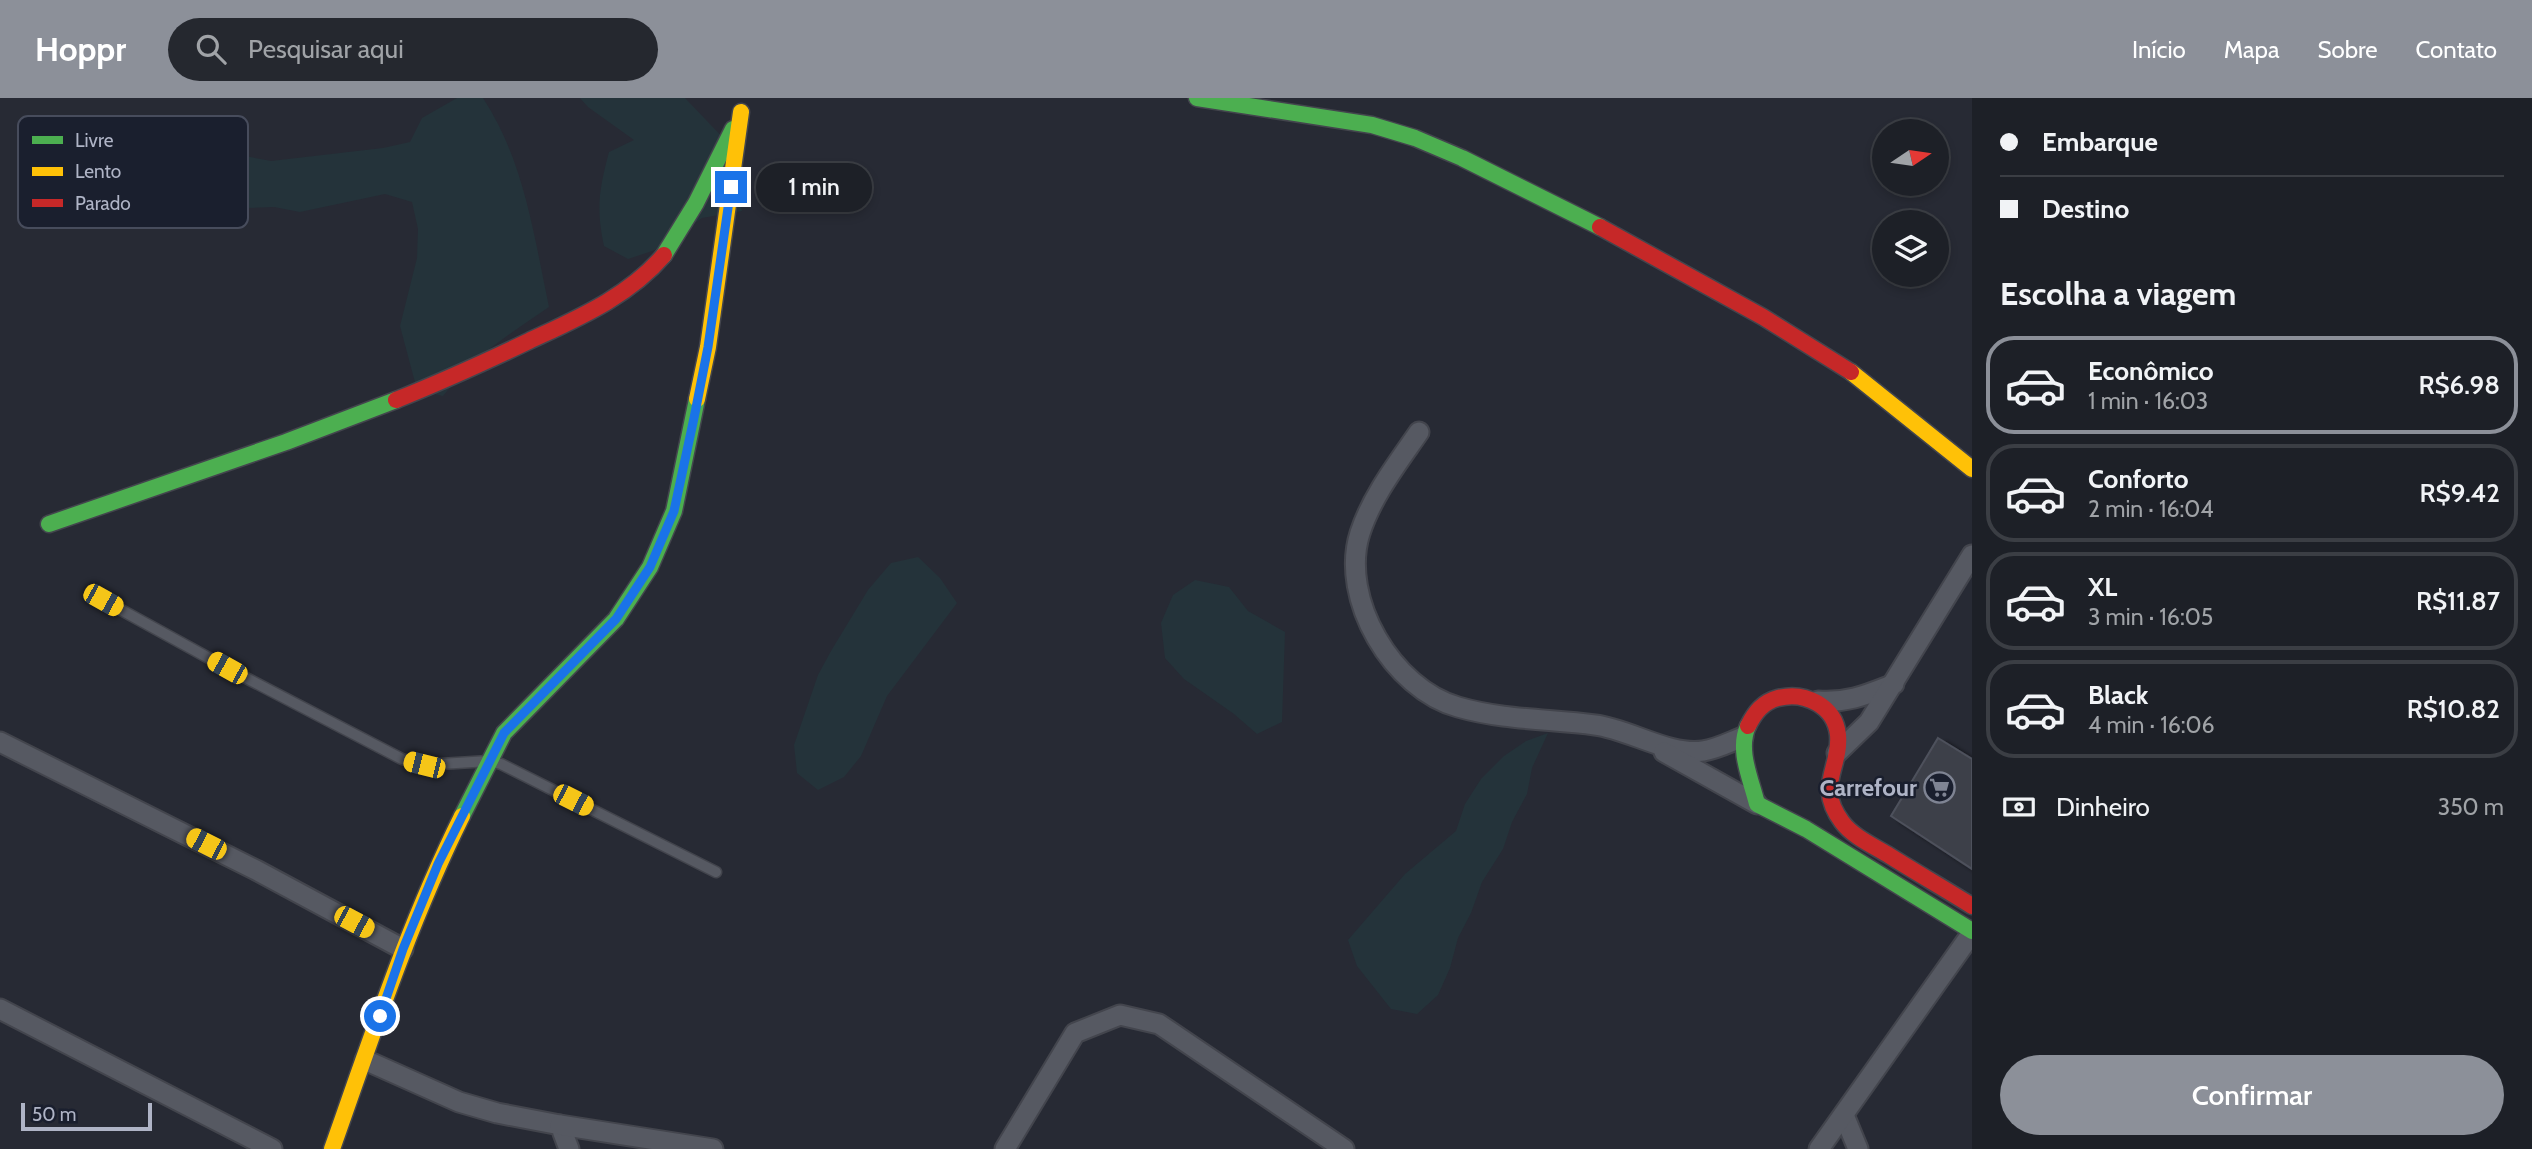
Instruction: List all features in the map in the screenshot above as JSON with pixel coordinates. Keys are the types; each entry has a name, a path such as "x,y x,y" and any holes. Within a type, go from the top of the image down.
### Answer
{"street":[{"path":"1197,98 1372,125 1415,138 1462,158 1614,234 1763,317 1847,369 1972,469"},
{"path":"49,524 286,443 443,382 610,302 650,270 675,239 744,105"},
{"path":"332,1149 403,949 438,864 504,733 616,619 650,567 674,511 708,347 744,105"},
{"path":"1419,432 1370,507 1359,536 1357,562 1359,593 1371,627 1405,677 1428,695 1457,707 1516,719 1598,725 1685,751 1700,752 1743,737"},
{"path":"1837,753 1868,722 1894,684 1972,555"},
{"path":"1757,804 1745,758 1743,737 1754,714 1766,702 1797,696 1839,702 1894,684"},
{"path":"1818,701 1835,723 1838,735 1837,753 1830,774 1830,798 1842,822 1859,837 1972,906"},
{"path":"1642,738 1698,772 1806,829 1972,932 1819,1149"},
{"path":"0,742 231,857 403,949"},
{"path":"0,1009 272,1149"},
{"path":"1004,1149 1075,1033 1121,1015 1159,1024 1344,1149"},
{"path":"365,1060 459,1102 497,1113 713,1149"},
{"path":"1844,1115 1858,1149"},
{"path":"559,1125 569,1149"}],"lane":[{"path":"103,600 402,759 424,765 489,761 501,764 716,873"}],"shaded area":[{"path":"457,98 483,98 509,147 518,173 549,307 480,357 443,396 417,390 400,326 417,258 418,229 412,202 385,194 300,212 274,207 248,208 248,157 271,161 383,148 410,142 422,118"},
{"path":"580,98 685,98 729,144 742,211 702,218 655,250 628,259 604,246 600,199 609,152 634,140 588,107"},
{"path":"918,557 940,578 957,603 887,696 861,756 844,777 818,790 797,773 794,745 818,675 868,590 891,563"},
{"path":"1195,580 1229,587 1248,611 1285,632 1282,722 1257,734 1234,714 1184,679 1165,658 1161,623 1173,595"},
{"path":"1548,733 1532,768 1527,794 1512,822 1503,849 1482,882 1438,995 1417,1014 1391,1009 1357,966 1348,940 1405,874 1456,831 1465,804 1481,779 1504,756 1526,741"}],"building":[{"name":"Carrefour","path":"1938,738 1972,759 1972,869 1891,816"}],"traffic: fast":[{"path":"1197,98 1372,125 1415,138 1462,158 1600,227"},
{"path":"664,255 696,203 733,129"},
{"path":"462,816 504,733 616,619 650,567 674,511 697,399"},
{"path":"49,524 286,442 396,400"},
{"path":"1748,726 1744,755 1757,804 1806,829 1972,931"}],"traffic: slow":[{"path":"697,399 708,347 741,112"},
{"path":"1851,372 1972,469"},
{"path":"332,1149 408,939 462,816"}],"traffic: jam":[{"path":"1600,227 1763,317 1851,372"},
{"path":"396,400 584,315 635,283 664,255"},
{"path":"1748,726 1760,708 1778,698 1788,696 1808,699 1825,709 1836,725 1838,735 1830,798 1842,822 1864,841 1972,906"}],"place":[{"name":"Carrefour","path":"1940,787"}],"route":[{"path":"380,1016 403,949 438,864 504,733 616,619 650,567 674,511 708,347 731,187"}]}
